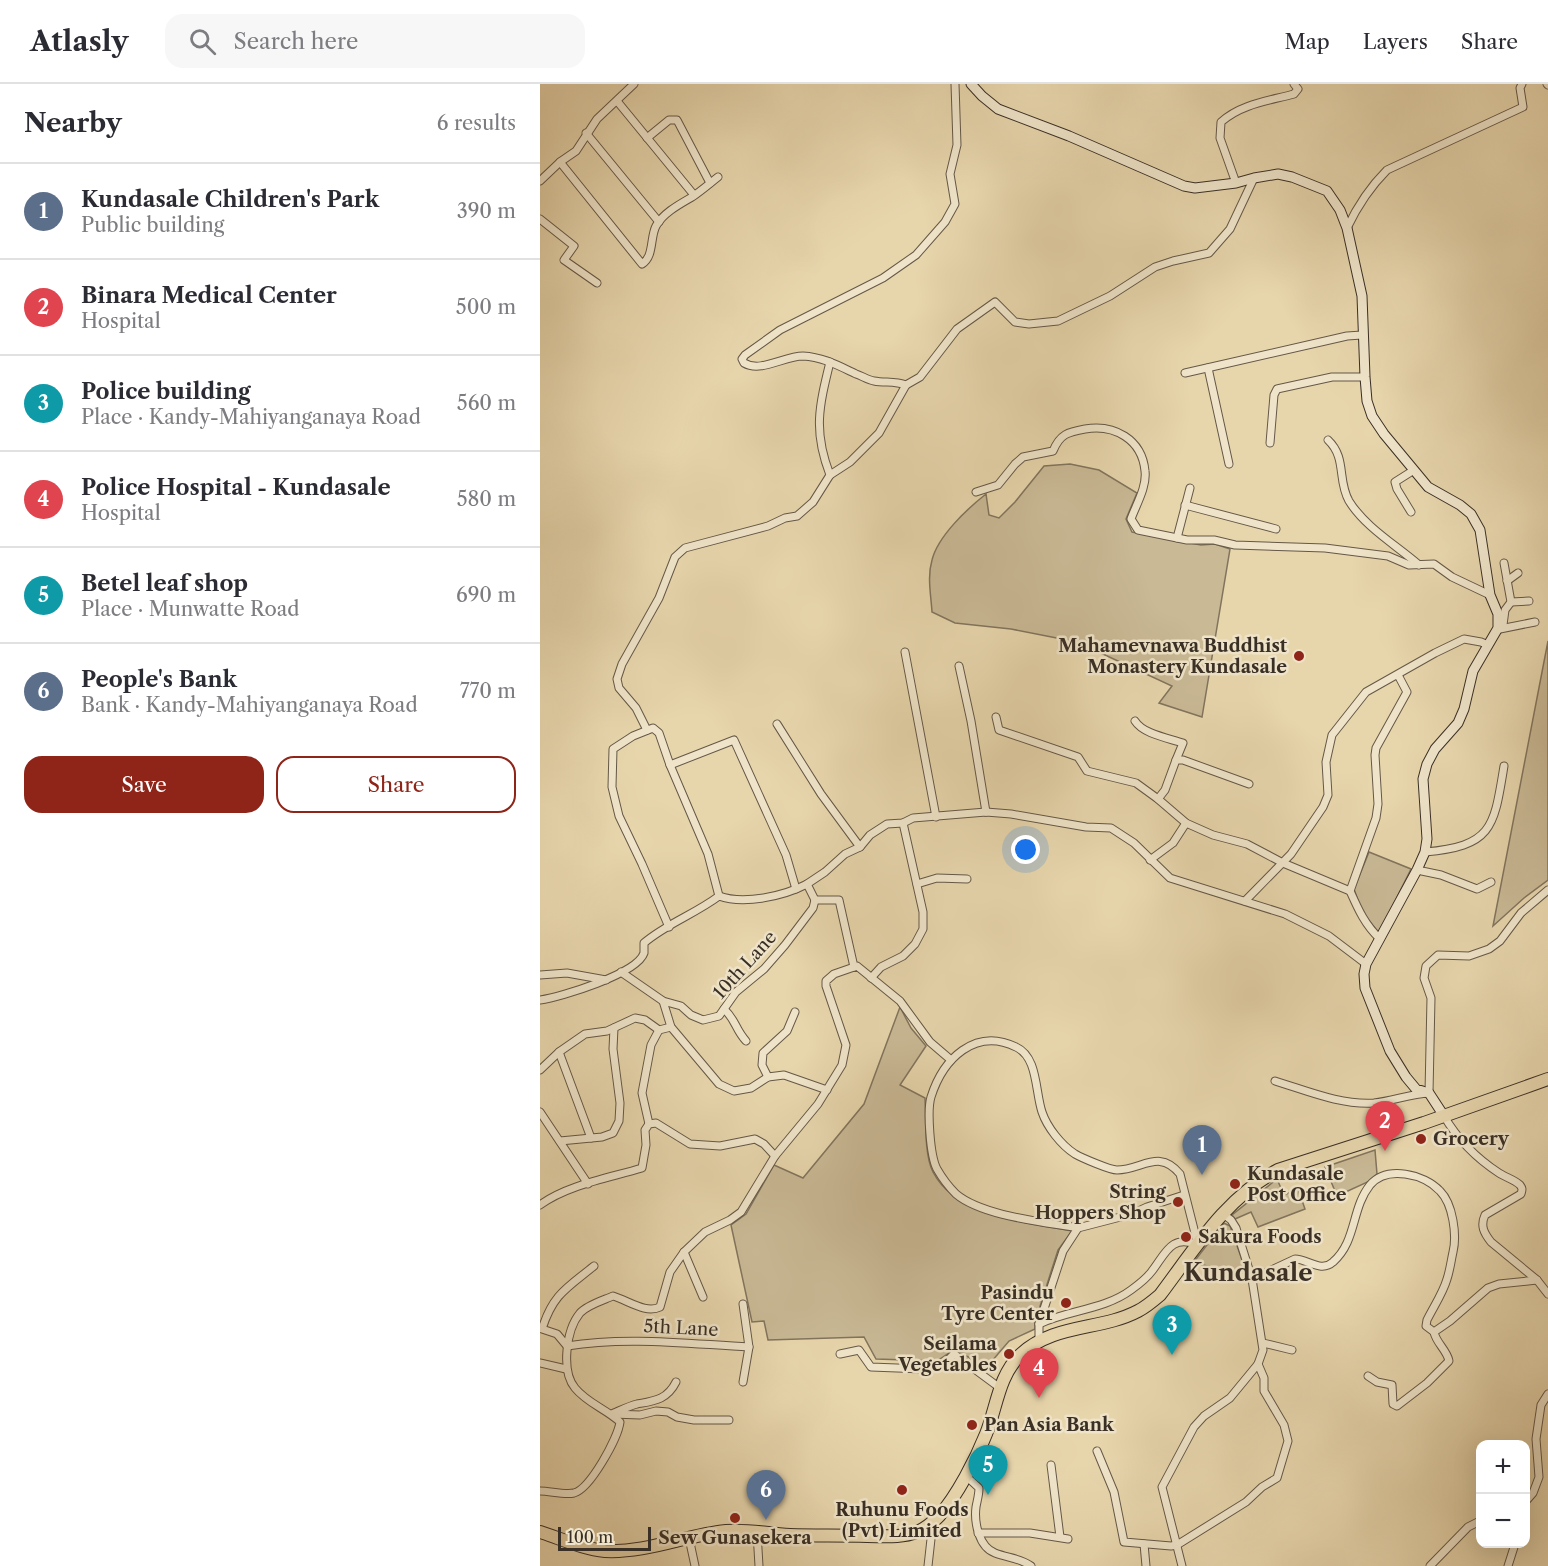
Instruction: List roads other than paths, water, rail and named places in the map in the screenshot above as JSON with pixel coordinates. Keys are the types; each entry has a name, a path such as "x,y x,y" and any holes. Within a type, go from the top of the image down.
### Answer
{"highway":[{"path":"540,1532 589,1549 603,1551 654,1548 689,1538 728,1531 790,1535 902,1535 917,1532 933,1521 954,1495 986,1433 1000,1388 1009,1368 1019,1356 1039,1341 1074,1328 1114,1320 1138,1311 1160,1295 1223,1214 1250,1187 1278,1170 1444,1116 1548,1079"}],"street":[{"path":"540,181 576,151 597,119 634,84"},
{"path":"906,385 895,381 872,381 824,359 799,356 750,367 742,359 780,330 883,278 916,255 945,222 955,204 950,174 957,145 955,84"},
{"path":"971,84 998,109 1069,136 1184,186 1195,188 1236,183 1278,174 1327,191 1340,210 1347,228 1362,296 1365,377 1367,400 1372,416 1428,487 1471,514 1480,530 1490,595 1498,614 1498,628"},
{"path":"1236,183 1220,138 1221,122 1245,106 1294,94 1298,89 1294,84"},
{"path":"1347,228 1355,211 1377,180 1387,171 1523,107 1520,88 1522,84"},
{"path":"617,101 694,195"},
{"path":"648,138 669,120 677,120 710,183"},
{"path":"586,133 659,222"},
{"path":"560,162 642,264 649,255 655,226 676,206 718,177"},
{"path":"647,730 636,708 619,688 617,679 622,664 659,598 675,557 685,548 797,516 813,502 830,475 850,462 879,433 906,385 920,377 957,329 995,302 1014,322 1029,324 1058,321 1110,296 1155,267 1209,253 1230,229 1254,178"},
{"path":"540,219 574,246 564,260 597,283"},
{"path":"1185,373 1347,336 1362,335"},
{"path":"830,362 819,418 818,437 822,456 830,475"},
{"path":"1208,368 1229,464"},
{"path":"1270,443 1274,395 1277,389 1332,377 1365,377"},
{"path":"976,492 998,485 1023,458 1032,454 1053,451 1057,442 1070,431 1095,427 1110,428 1125,435 1142,459 1145,471 1140,495 1131,519 1138,530 1177,538 1214,540 1235,545 1325,548 1388,556 1409,565 1434,564 1452,577 1490,595"},
{"path":"1328,440 1339,455 1344,491 1350,502 1363,518 1419,565"},
{"path":"1411,512 1395,482 1414,470"},
{"path":"1177,538 1190,488"},
{"path":"1185,506 1276,528"},
{"path":"1429,1093 1416,1089 1390,1051 1365,988 1364,975 1366,964 1425,852 1427,839 1423,779 1427,764 1435,749 1458,723 1464,709 1473,671 1498,628 1503,625 1504,610 1510,602 1504,563"},
{"path":"1507,581 1518,573"},
{"path":"1510,602 1529,600"},
{"path":"1498,628 1535,622"},
{"path":"1245,901 1291,854 1323,807 1328,795 1326,762 1332,735 1366,692 1464,639 1488,645"},
{"path":"905,652 936,817"},
{"path":"959,666 986,812"},
{"path":"1380,939 1360,914 1350,891 1376,818 1378,804 1376,747 1407,692 1398,675"},
{"path":"996,717 999,730 1078,757 1087,771 1136,783 1186,822 1213,835 1247,844 1282,863 1350,891"},
{"path":"1135,721 1138,726 1147,731 1183,743 1165,790 1158,799"},
{"path":"777,724 820,794 861,847"},
{"path":"669,927 619,816 612,787 613,748 633,736 653,728 659,733 670,765 708,854 719,896"},
{"path":"670,765 734,740 786,855 796,889"},
{"path":"1176,760 1182,760 1249,784"},
{"path":"1425,852 1471,843 1482,836 1492,824 1504,766"},
{"path":"719,896 730,900 744,900 788,893 825,872 845,854 861,847 870,835 887,824 903,823 913,818 986,812 1011,814 1086,828 1111,828 1134,843 1170,878 1285,914 1329,936 1366,964"},
{"path":"1150,860 1173,843 1186,822"},
{"path":"871,978 881,967 903,956 915,944 923,929 923,912 903,823"},
{"path":"1417,870 1441,875 1477,889 1491,882"},
{"path":"917,884 937,878 968,879"},
{"path":"807,884 815,900 839,900 854,967"},
{"path":"1547,1290 1491,1242 1482,1228 1485,1215 1521,1194 1522,1189 1520,1185 1499,1173 1473,1153 1460,1140 1429,1093 1431,999 1424,978 1426,966 1437,955 1478,955 1489,949 1500,941 1521,913 1548,890"},
{"path":"540,1000 555,998 606,980 621,972 639,960 644,952 644,943 653,935 719,896"},
{"name":"10th Lane","path":"621,972 663,1001 681,1006 691,1015 704,1020 719,1017 736,992 764,969 785,945 813,908 815,900"},
{"path":"540,1491 573,1493 581,1490 593,1476 619,1432 620,1422 573,1387 566,1369 567,1346 581,1312 613,1296 630,1301 646,1310 653,1311 660,1307 670,1272 684,1252 705,1232 741,1212 775,1156 818,1104 842,1065 846,1045 826,981 834,974 857,966 900,1001 930,1042 951,1060"},
{"path":"540,975 567,973 606,980"},
{"path":"663,1001 671,1027 719,1084 734,1091 751,1088 768,1077 784,1075 827,1090"},
{"path":"724,1009 733,1018 736,1031 746,1041"},
{"path":"768,1077 762,1065 763,1053 788,1031 795,1012"},
{"path":"540,1070 559,1052 585,1034 607,1031 635,1018 645,1020 659,1030"},
{"path":"540,1205 569,1188 642,1168 646,1145 645,1130 649,1124 642,1093 651,1045 659,1030 671,1027"},
{"path":"560,1141 613,1133 619,1121 620,1103 613,1049 614,1028"},
{"path":"1184,1195 1132,1214 1078,1228 997,1213 970,1202 956,1193 936,1168 930,1142 930,1099 941,1074 951,1060 968,1046 990,1040 1018,1047 1032,1067 1042,1113 1058,1139 1067,1148 1076,1154 1117,1170 1152,1161 1173,1165 1180,1174 1198,1245"},
{"path":"559,1052 591,1138"},
{"path":"1275,1081 1342,1102 1358,1104 1377,1103 1429,1093"},
{"path":"540,1112 588,1184"},
{"path":"649,1124 656,1123 690,1144 720,1146 755,1140 764,1144 775,1156"},
{"path":"1252,1279 1295,1259 1301,1259 1315,1266 1323,1267 1332,1264 1349,1243 1356,1212 1370,1186 1379,1178 1394,1173 1420,1177 1441,1191 1449,1206 1455,1244 1447,1280 1426,1326 1434,1332 1435,1338 1449,1361 1427,1383 1397,1406 1393,1404 1392,1385 1377,1382 1368,1376"},
{"path":"1182,1566 1162,1487 1194,1427 1204,1416 1230,1398 1257,1364 1263,1350 1252,1279 1236,1228 1232,1220 1223,1214"},
{"path":"1039,1341 1039,1324 1063,1251 1078,1228"},
{"path":"1039,1324 1073,1311 1103,1305 1130,1291 1151,1273 1165,1251 1173,1245 1186,1240 1198,1245"},
{"path":"684,1252 703,1297"},
{"path":"567,1346 557,1334 542,1329 547,1314 558,1294 594,1266"},
{"path":"1434,1332 1488,1288 1499,1284 1537,1280"},
{"name":"5th Lane","path":"567,1346 598,1341 622,1341 749,1347 743,1304"},
{"path":"1263,1343 1292,1350"},
{"path":"743,1382 749,1347"},
{"path":"840,1354 859,1350 871,1367 923,1369 942,1366 954,1354 1000,1388"},
{"path":"540,1363 566,1369"},
{"path":"1097,1451 1114,1492 1124,1542 1177,1545 1246,1502 1276,1478 1288,1441 1284,1425 1263,1391 1264,1378 1257,1364"},
{"path":"612,1414 635,1405 661,1399 671,1392 676,1382"},
{"path":"1530,1496 1539,1477 1536,1439 1541,1405 1548,1394"},
{"path":"612,1414 640,1415 656,1411 669,1412 677,1417 694,1420 729,1420"},
{"path":"1051,1465 1060,1537"},
{"path":"965,1475 979,1488 976,1517 978,1533 986,1549 996,1554 1016,1558 1031,1566"},
{"path":"928,1566 933,1521"},
{"path":"1430,1566 1467,1527 1476,1523"},
{"path":"757,1532 759,1566"},
{"path":"978,1533 1029,1533 1068,1539"},
{"path":"689,1538 695,1566"},
{"path":"1144,1544 1146,1566"},
{"path":"1508,1566 1514,1548"}],"place":[{"name":"Mahamevnawa Buddhist Monastery Kundasale","path":"1299,656"},
{"name":"Grocery","path":"1421,1139"},
{"name":"Binara Medical Center","path":"1385,1151"},
{"name":"Kundasale Children's Park","path":"1202,1175"},
{"name":"Kundasale Post Office","path":"1235,1184"},
{"name":"String Hoppers Shop","path":"1178,1202"},
{"name":"Sakura Foods","path":"1186,1237"},
{"name":"Pasindu Tyre Center","path":"1066,1303"},
{"name":"Seilama Vegetables","path":"1009,1354"},
{"name":"Police building","path":"1172,1355"},
{"name":"Police Hospital - Kundasale","path":"1039,1398"},
{"name":"Pan Asia Bank","path":"972,1425"},
{"name":"Ruhunu Foods (Pvt) Limited","path":"902,1490"},
{"name":"Betel leaf shop","path":"988,1495"},
{"name":"Sew Gunasekera","path":"735,1518"},
{"name":"People's Bank","path":"766,1520"}],"district":[{"name":"Kundasale","path":"1248,1273"}]}
